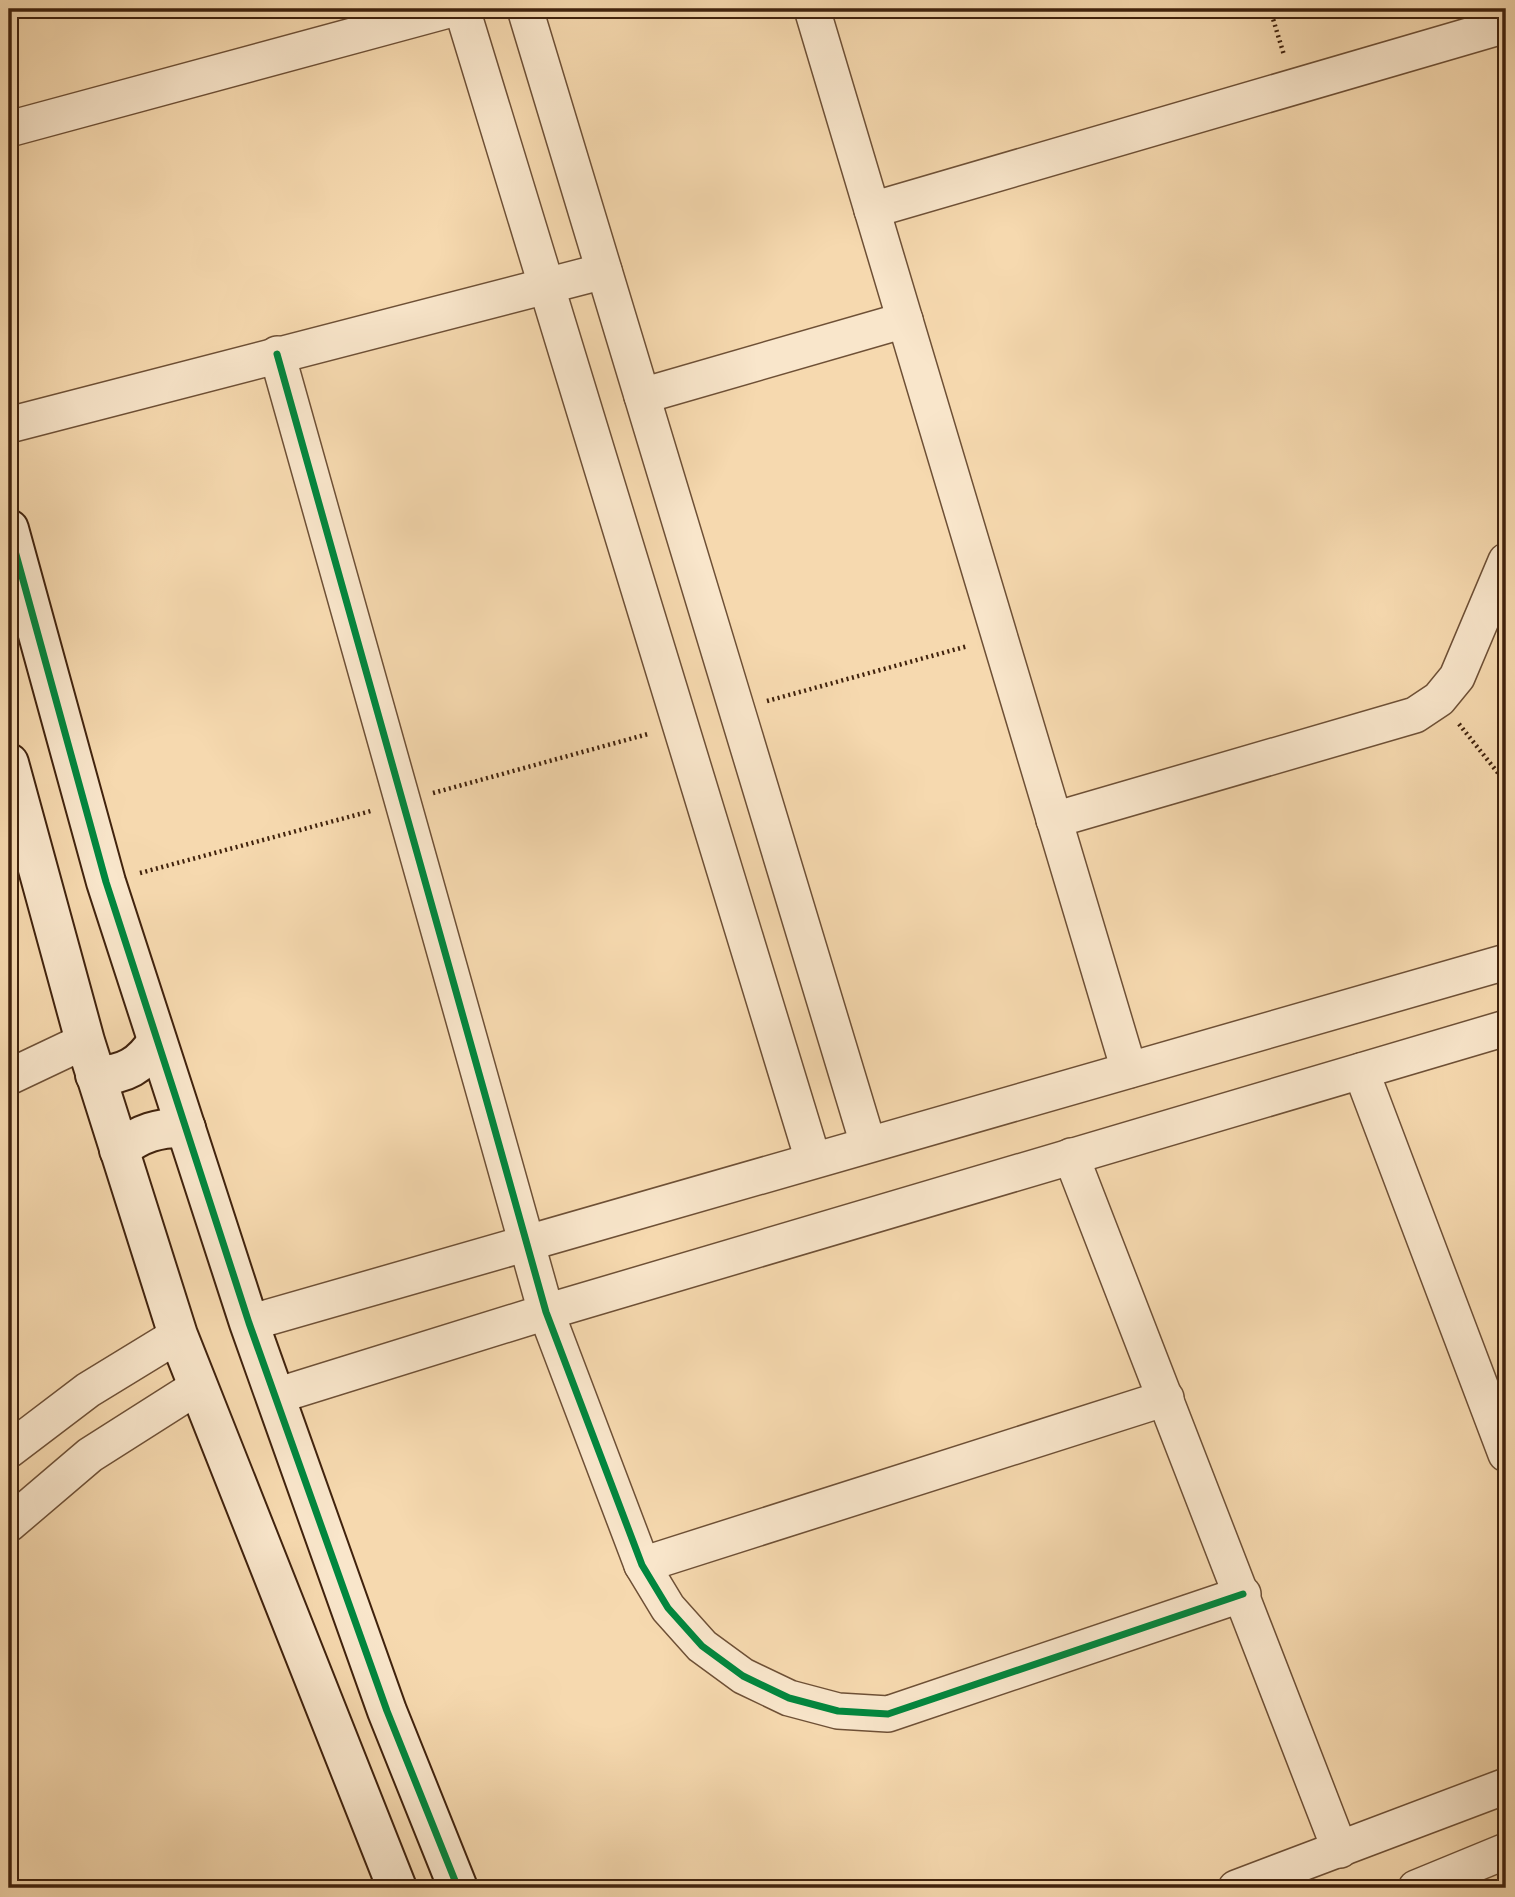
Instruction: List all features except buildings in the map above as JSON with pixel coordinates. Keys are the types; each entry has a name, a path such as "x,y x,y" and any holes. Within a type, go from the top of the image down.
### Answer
{"street":[{"path":"9,129 452,9"},
{"path":"462,9 813,1160"},
{"path":"525,9 868,1144"},
{"path":"812,9 1129,1070"},
{"path":"872,209 1506,25"},
{"path":"9,425 604,271"},
{"path":"642,396 905,320"},
{"path":"277,354 547,1312 642,1565 668,1608 702,1646 743,1676 789,1698 838,1711 888,1714 1243,1594"},
{"path":"9,529 106,882 248,1323 387,1711 458,1888"},
{"path":"1054,820 1415,715 1438,699 1457,677 1506,561"},
{"path":"9,763 90,1058 178,1335 397,1888"},
{"path":"248,1323 526,1241 1506,962"},
{"path":"276,1396 547,1312 1506,1028"},
{"path":"9,1077 90,1058 125,1072 149,1054 157,1041"},
{"path":"1361,1071 1506,1454"},
{"path":"119,1150 143,1134 171,1127 186,1128"},
{"path":"1071,1156 1340,1850"},
{"path":"9,1450 88,1390 178,1335"},
{"path":"9,1524 90,1455 197,1387"},
{"path":"642,1565 1166,1398"},
{"path":"1236,1888 1506,1786"},
{"path":"1416,1888 1506,1851"}],"path":[{"path":"1270,9 1293,87"},
{"path":"737,710 1000,638"},
{"path":"1438,699 1506,783"},
{"path":"106,882 680,725"}],"cycle path":[{"path":"277,354 546,1312 642,1565 668,1608 702,1646 743,1676 789,1698 838,1711 888,1714 1243,1594"},
{"path":"9,529 106,882 249,1323 387,1711 458,1888"}]}
